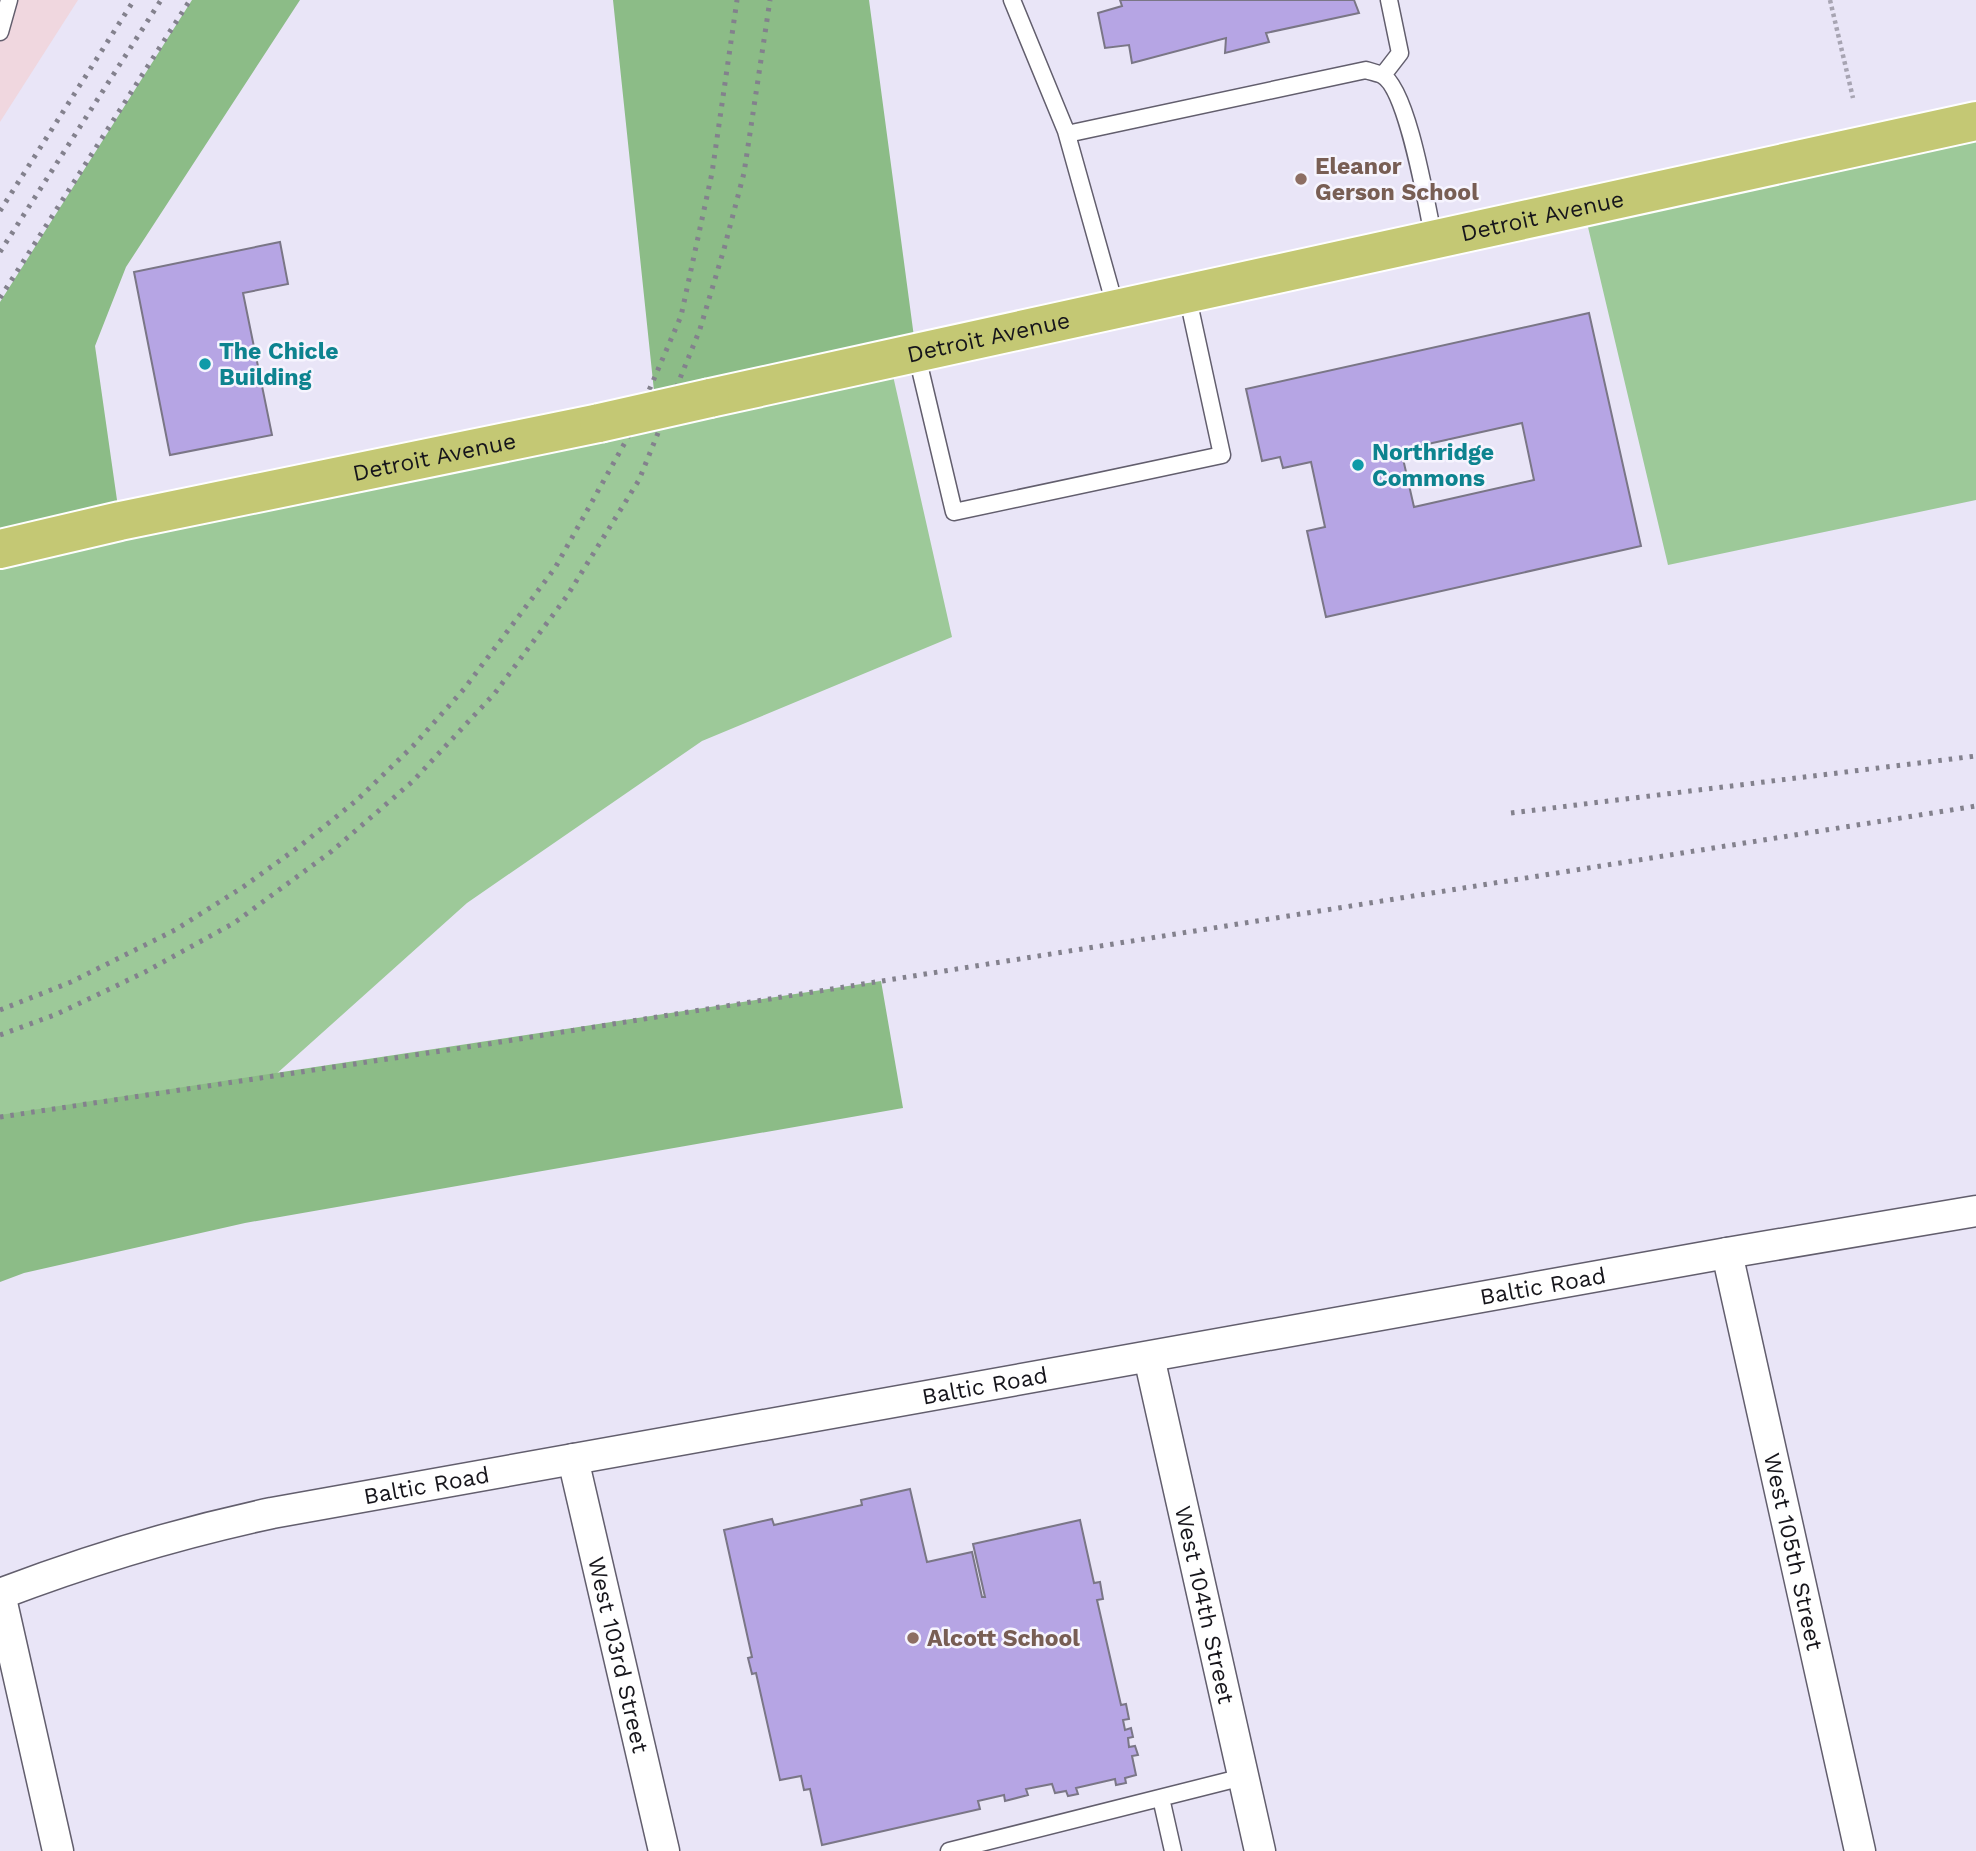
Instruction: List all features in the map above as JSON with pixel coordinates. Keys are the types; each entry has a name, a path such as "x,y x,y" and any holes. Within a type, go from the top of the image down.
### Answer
{"main road":[{"name":"Detroit Avenue","path":"0,549 120,521 599,423 1976,121"}],"street":[{"name":"Baltic Road","path":"0,1594 60,1571 202,1528 272,1513 1976,1211"},
{"name":"West 105th Street","path":"1727,1253 1860,1851"},
{"name":"West 104th Street","path":"1149,1357 1259,1851"},
{"name":"West 103rd Street","path":"573,1459 663,1851"},
{"path":"0,1594 58,1851"}],"lane":[{"path":"0,32 9,0"},
{"path":"1012,0 1067,134 1116,309"},
{"path":"1383,75 1400,52 1389,0"},
{"path":"1067,134 1366,70 1383,75 1395,90 1406,115 1434,240"},
{"path":"916,352 954,512 1222,455 1186,293"},
{"path":"950,1851 1243,1777"},
{"path":"1161,1798 1172,1851"}],"path":[{"path":"1830,0 1853,98"}],"shaded area":[{"path":"0,0 78,0 0,122"}],"green space":[{"path":"192,0 300,0 126,267 95,346 120,521 0,549 0,302"},
{"path":"613,0 869,0 916,352 656,410"},
{"path":"1976,121 1976,500 1668,565 1583,206"},
{"path":"889,358 952,637 702,741 467,903 274,1076 0,1117 0,549"},
{"path":"881,981 903,1108 245,1223 24,1273 0,1282 0,1115"}],"building":[{"path":"1120,0 1354,0 1359,13 1266,33 1269,42 1225,53 1226,38 1132,63 1129,45 1105,48 1098,13 1122,6"},
{"name":"The Chicle Building","path":"280,242 288,284 243,293 272,435 170,455 134,272"},
{"name":"Northridge Commons","path":"1589,313 1641,546 1326,617 1307,531 1325,527 1311,462 1283,468 1280,457 1262,461 1246,389","holes":["1522,423 1534,480 1414,507 1401,450"]},
{"path":"910,1489 927,1562 972,1552 982,1597 985,1597 973,1544 1080,1520 1094,1583 1100,1582 1103,1599 1097,1600 1121,1705 1126,1704 1129,1719 1123,1720 1125,1730 1131,1728 1133,1737 1128,1738 1129,1747 1135,1746 1138,1755 1132,1756 1136,1775 1125,1778 1126,1783 1116,1785 1115,1779 1076,1788 1078,1794 1068,1796 1066,1791 1055,1793 1052,1784 1026,1789 1028,1795 1005,1801 1004,1795 978,1801 980,1809 822,1845 810,1789 804,1790 801,1776 780,1780 756,1673 752,1674 748,1658 752,1657 724,1530 772,1519 774,1525 862,1505 861,1500"}],"railway":[{"path":"0,211 134,0"},
{"path":"0,252 161,0"},
{"path":"0,298 190,0"},
{"path":"0,1010 71,982 175,930 243,887 300,846 357,800 413,746 464,689 555,568 632,430 681,316 712,173 737,0"},
{"path":"0,1035 57,1014 145,972 234,923 332,851 413,781 495,693 567,596 639,480 700,329 744,173 770,0"},
{"path":"1511,813 1976,756"},
{"path":"0,1117 488,1044 1976,806"}],"place":[{"name":"Eleanor Gerson School","path":"1301,179"},
{"name":"The Chicle Building","path":"205,364"},
{"name":"Northridge Commons","path":"1358,465"},
{"name":"Alcott School","path":"913,1638"}]}
